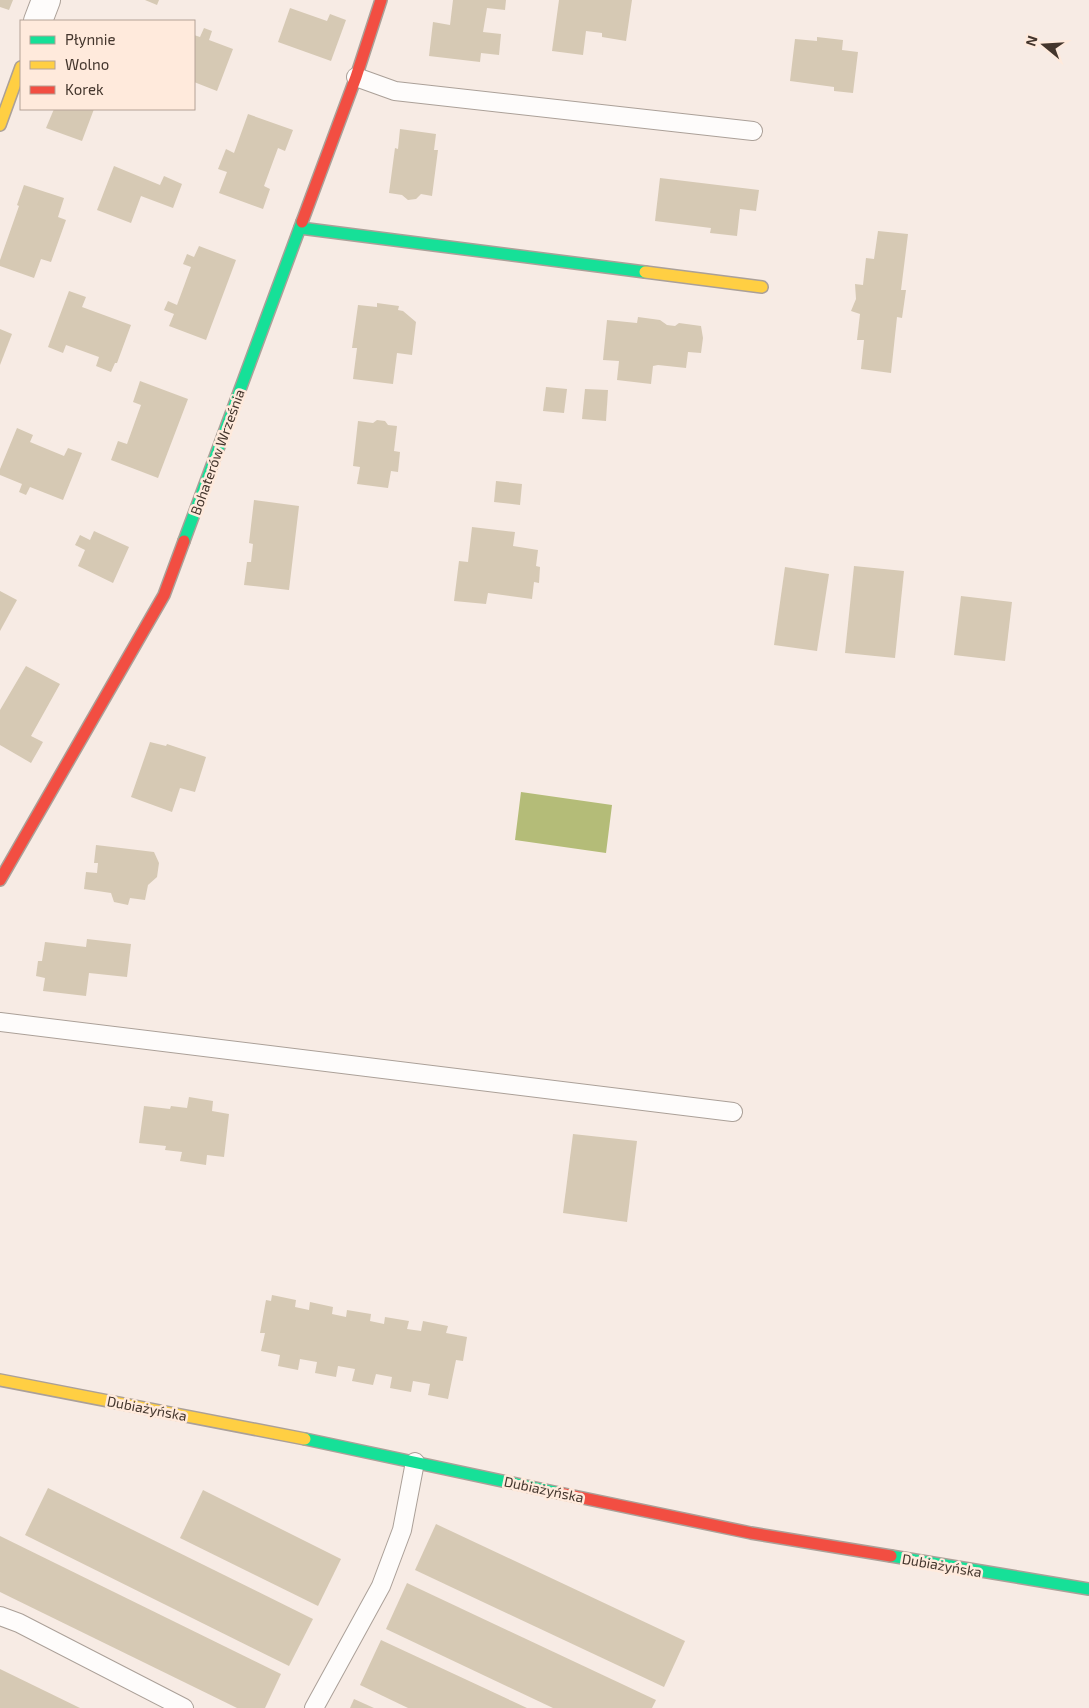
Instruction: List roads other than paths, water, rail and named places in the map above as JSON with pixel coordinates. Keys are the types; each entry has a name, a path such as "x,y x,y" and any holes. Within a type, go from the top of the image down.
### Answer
{"street":[{"path":"38,20 46,0"},
{"name":"Bohaterów Września","path":"0,880 164,595 356,77 382,0"},
{"path":"0,124 20,70"},
{"path":"300,228 762,287"},
{"name":"Dubiażyńska","path":"0,1380 233,1424 751,1533 1089,1589"}],"lane":[{"path":"356,77 395,90 753,131"},
{"path":"0,1022 733,1112"},
{"path":"314,1708 381,1586 402,1530 415,1462"},
{"path":"0,1616 19,1623 184,1708"}]}
